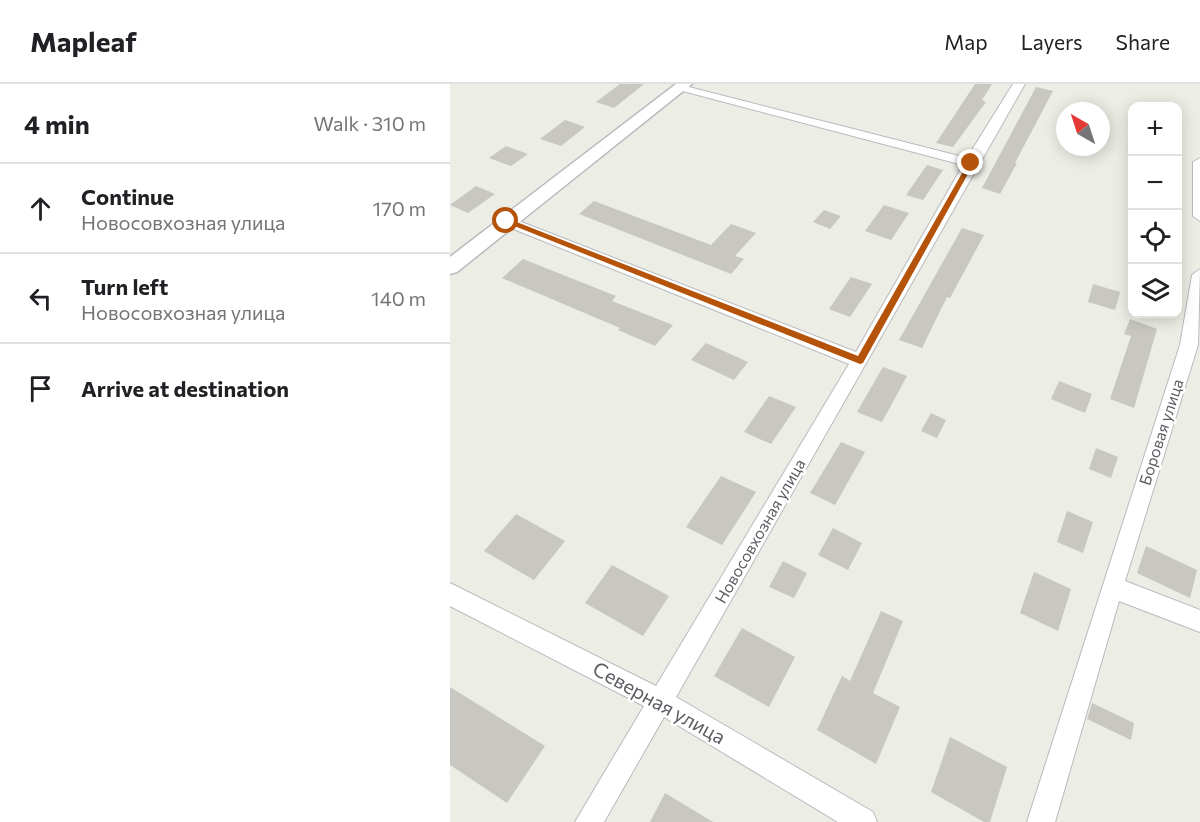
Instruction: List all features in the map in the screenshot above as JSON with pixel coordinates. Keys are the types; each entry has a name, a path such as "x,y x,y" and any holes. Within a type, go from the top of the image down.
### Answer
{"street":[{"name":"Новосовхозная улица","path":"589,822 860,361 971,163 1020,84"},
{"path":"450,267 506,221 683,86 971,163"},
{"path":"1200,162 1200,216"},
{"path":"506,221 860,361"},
{"name":"Боровая улица","path":"1041,822 1112,587 1189,345 1200,275"},
{"path":"1112,587 1200,621"},
{"name":"Северная улица","path":"450,594 660,701 862,822"}],"building":[{"path":"620,84 644,84 614,108 596,102"},
{"path":"975,84 992,84 982,100 986,102 953,147 936,143"},
{"path":"1036,87 1053,91 1015,163 1017,163 1000,194 982,188"},
{"path":"565,120 585,127 561,146 540,139"},
{"path":"506,146 528,154 511,166 489,158"},
{"path":"927,165 943,170 923,200 906,195"},
{"path":"476,186 495,194 468,213 450,205"},
{"path":"594,201 711,245 731,224 756,233 735,256 744,259 731,274 579,214"},
{"path":"884,205 909,213 891,240 865,231"},
{"path":"824,210 841,216 830,229 813,222"},
{"path":"962,228 984,235 950,298 947,297 922,348 899,340"},
{"path":"523,259 616,296 612,301 673,325 655,346 618,330 620,328 502,278"},
{"path":"851,277 872,284 850,317 829,309"},
{"path":"1093,284 1120,292 1115,310 1088,302"},
{"path":"1130,319 1157,329 1134,408 1110,399 1131,336 1124,334"},
{"path":"706,343 748,362 734,380 691,360"},
{"path":"883,367 907,376 882,422 857,412"},
{"path":"1059,381 1092,394 1085,413 1051,399"},
{"path":"769,396 796,407 771,444 744,432"},
{"path":"931,413 946,420 937,438 921,431"},
{"path":"841,442 865,452 835,505 810,493"},
{"path":"1096,448 1118,457 1111,478 1089,469"},
{"path":"721,476 756,492 722,545 686,527"},
{"path":"1067,511 1093,522 1083,553 1057,542"},
{"path":"516,514 565,541 534,580 484,551"},
{"path":"833,528 862,543 848,570 818,555"},
{"path":"1146,546 1197,570 1190,598 1137,573"},
{"path":"783,561 807,573 794,598 769,587"},
{"path":"612,565 669,596 643,636 585,603"},
{"path":"1034,572 1071,589 1058,631 1020,613"},
{"path":"881,611 903,621 873,693 900,707 876,764 817,730 842,676 850,681"},
{"path":"742,628 795,657 769,707 714,676"},
{"path":"450,687 545,746 507,803 450,765"},
{"path":"1092,703 1134,723 1131,740 1087,719"},
{"path":"950,737 1007,767 990,822 984,822 931,792"},
{"path":"665,793 713,822 650,822"}],"route":[{"path":"506,221 860,361 971,163"}]}
